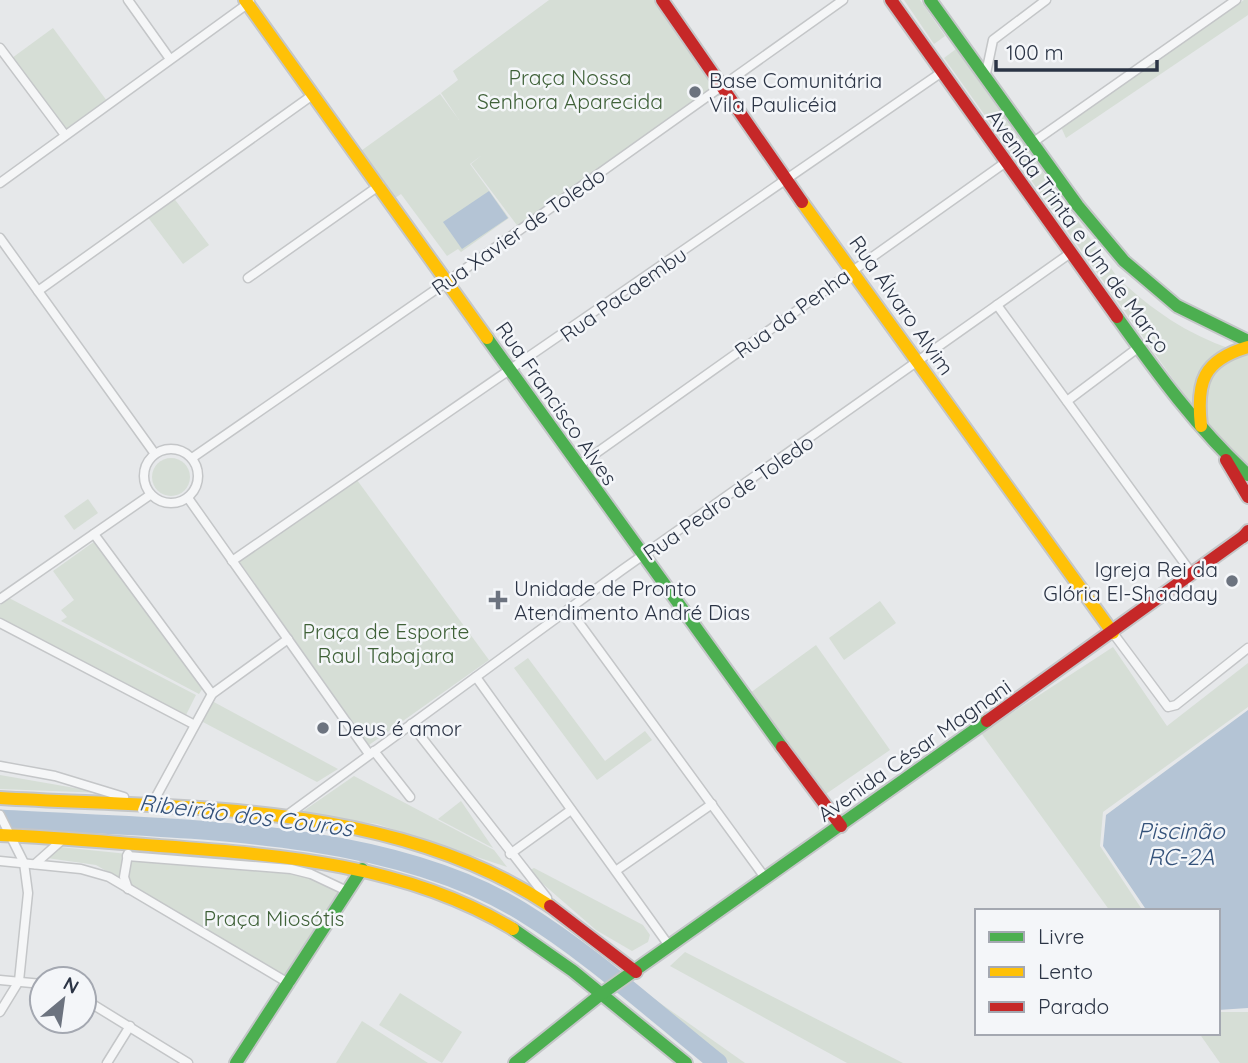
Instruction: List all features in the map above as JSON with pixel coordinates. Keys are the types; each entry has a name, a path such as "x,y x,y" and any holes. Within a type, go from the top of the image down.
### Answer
{"main road":[{"name":"Rua Álvaro Alvim","path":"662,0 720,87 854,269 1113,633"},
{"name":"Avenida Trinta e Um de Março","path":"891,0 1170,391 1219,448 1247,473"},
{"name":"Avenida Trinta e Um de Março","path":"930,0 985,81 1118,258 1171,303 1248,341"},
{"name":"Rua Francisco Alves","path":"248,1 642,557 841,826"},
{"path":"1200,426 1198,399 1203,376 1218,359 1248,346"},
{"path":"1219,448 1248,497"},
{"name":"Avenida César Magnani","path":"515,1063 543,1038 604,993 1113,633 1247,534"},
{"path":"0,798 283,818 381,834 453,857 502,877 556,908 632,974"},
{"path":"6,832 64,839 267,854 362,869 411,884 499,921 535,943 604,993 686,1063"},
{"path":"236,1063 290,984 362,869"}],"street":[{"path":"128,0 170,59"},
{"name":"Rua Xavier de Toledo","path":"192,458 448,281 842,0"},
{"path":"985,81 993,40 1046,0"},
{"path":"1032,143 1236,0"},
{"path":"0,184 248,1"},
{"path":"0,48 65,135"},
{"name":"Rua Pacaembu","path":"232,561 942,72"},
{"path":"38,290 314,94"},
{"name":"Rua da Penha","path":"578,466 1006,162"},
{"path":"248,278 380,185"},
{"path":"0,238 155,454"},
{"name":"Rua Pedro de Toledo","path":"283,818 569,609 1072,252"},
{"path":"997,305 1194,575"},
{"path":"1066,401 1139,347"},
{"path":"176,449 192,458 198,470 198,481 188,498 176,503 163,503 150,495 143,473 155,454 176,449"},
{"path":"0,598 150,495"},
{"path":"188,498 371,752 410,797"},
{"path":"94,534 212,694"},
{"path":"569,609 766,879"},
{"path":"0,623 193,724"},
{"path":"1113,633 1168,707 1175,705 1248,648"},
{"path":"150,808 193,724 212,694 288,639"},
{"path":"476,677 670,947"},
{"path":"411,724 510,854 556,908"},
{"path":"0,766 55,776 124,797"},
{"path":"617,870 712,804"},
{"path":"510,854 571,810"},
{"path":"0,816 24,863 28,892 19,981 0,1012"},
{"path":"35,864 64,839"},
{"path":"128,888 124,877 127,856 135,844 160,859"},
{"path":"127,856 291,869 311,874 347,891"},
{"path":"0,860 95,871 290,984"},
{"path":"0,980 28,982"},
{"path":"98,1007 188,1063"},
{"path":"107,1063 130,1026"}],"green space":[{"name":"Praça Nossa Senhora Aparecida","path":"549,0 659,0 719,85 519,228 471,164 482,155 470,164 509,218 461,252 458,249 447,256 401,194 392,200 358,153 440,94 459,120 441,93 458,80 453,71"},
{"path":"904,0 920,0 945,36 934,44"},
{"path":"1244,0 1248,0 1248,15 1066,138 1061,127"},
{"path":"53,28 107,101 66,131 12,58"},
{"path":"956,49 1118,278 1171,320 1231,349 1208,365 1195,410 944,58"},
{"path":"173,197 209,245 183,264 147,216"},
{"path":"1248,352 1248,467 1204,421 1205,395 1211,376 1224,362"},
{"path":"171,458 184,464 190,477 184,490 171,496 158,490 152,477 158,464"},
{"name":"Praça de Esporte Raul Tabajara","path":"357,480 489,660 369,745 239,561"},
{"path":"88,499 98,513 74,530 64,516"},
{"path":"95,541 204,686 199,694 61,621 67,617 61,610 74,600 53,571"},
{"path":"9,598 196,695 185,717 0,622 0,605"},
{"path":"880,601 896,623 844,660 829,638"},
{"path":"816,645 890,750 823,796 750,693"},
{"path":"1113,647 1167,726 1248,663 1248,707 1103,812 1100,846 1142,909 1109,909 981,733"},
{"path":"528,658 605,761 645,731 652,740 597,780 514,668"},
{"path":"212,701 338,769 317,782 201,721"},
{"path":"0,775 104,793 0,789"},
{"path":"354,776 494,850 507,867 377,824 299,814"},
{"path":"461,801 493,848 438,819"},
{"path":"60,847 128,854 124,881 96,865 47,858"},
{"name":"Praça Miosótis","path":"129,859 290,874 309,877 344,892 290,980 130,887 126,876"},
{"path":"534,868 643,925 650,935 648,942 632,951 596,930 528,871"},
{"path":"685,952 903,1063 847,1063 670,966"},
{"path":"643,991 745,1063 730,1063 639,996"},
{"path":"400,993 462,1032 442,1063 379,1025"},
{"path":"1220,1012 1248,1012 1248,1063 1220,1063 1200,1035 1220,1035"},
{"path":"362,1021 428,1063 336,1063"}],"water":[{"path":"489,191 508,218 462,249 443,222"},
{"name":"Piscinão RC-2A","path":"1248,710 1248,1008 1220,1010 1220,909 1146,909 1103,846 1106,815"}],"waterway":[{"name":"Ribeirão dos Couros","path":"0,819 129,825 268,836 337,847 403,862 465,883 521,911 547,928 622,984 718,1063"}],"traffic: fast":[{"path":"930,0 1078,206 1124,261 1177,306 1248,341"},
{"path":"1117,317 1195,419 1248,475"},
{"path":"487,338 782,747"},
{"path":"515,1063 600,995 987,721"},
{"path":"236,1063 362,869"},
{"path":"513,929 573,971 686,1063"}],"traffic: slow":[{"path":"245,0 487,338"},
{"path":"802,202 1113,633"},
{"path":"1201,426 1200,397 1206,375 1221,359 1248,347"},
{"path":"0,798 213,809 284,816 354,828 423,846 488,871 550,906"},
{"path":"0,835 251,854 342,867 430,890 472,907 513,929"}],"traffic: jam":[{"path":"662,0 802,202"},
{"path":"891,0 1117,317"},
{"path":"1226,460 1248,497"},
{"path":"1243,537 1248,531"},
{"path":"987,721 1248,533"},
{"path":"782,747 841,826"},
{"path":"550,906 636,972"}],"place":[{"name":"Base Comunitária Vila Paulicéia","path":"695,92"},
{"name":"Igreja Rei da Glória El-Shadday","path":"1232,581"},
{"name":"Unidade de Pronto Atendimento André Dias","path":"498,600"},
{"name":"Deus é amor","path":"323,728"}]}
